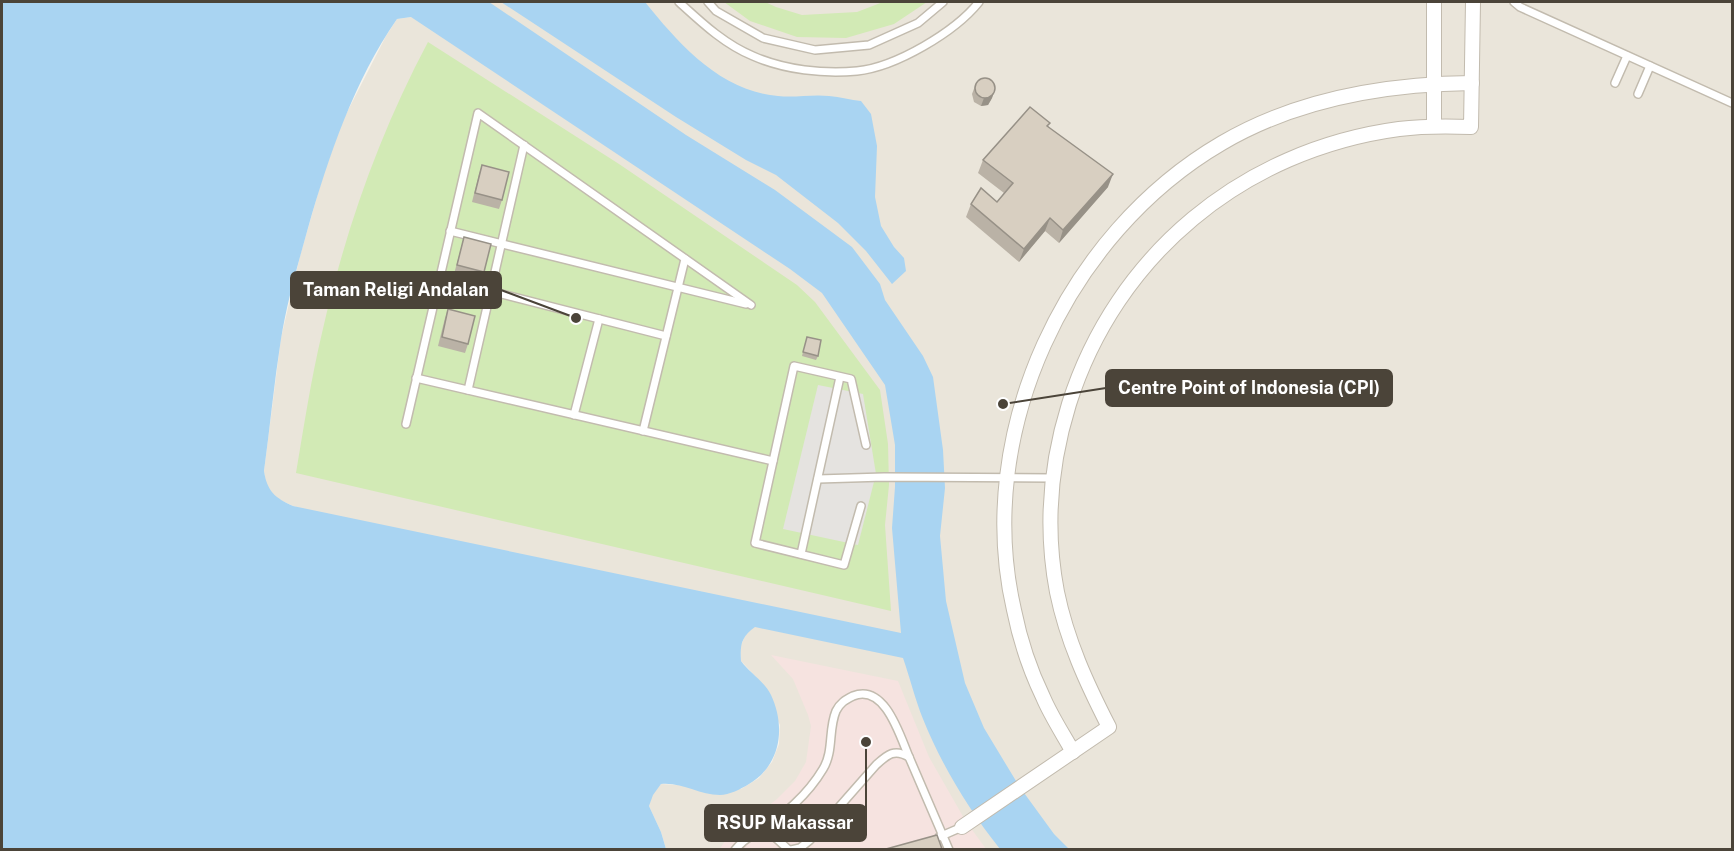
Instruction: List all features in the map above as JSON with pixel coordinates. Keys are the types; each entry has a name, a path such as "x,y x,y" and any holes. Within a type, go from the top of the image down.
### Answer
{"street":[{"path":"1434,2 1434,126"},
{"path":"962,827 1109,728 1081,671 1067,633 1057,591 1051,537 1052,478 1062,427 1079,373 1102,325 1140,271 1183,226 1231,190 1291,159 1342,142 1397,129 1472,126 1473,2"},
{"path":"1073,752 1043,698 1023,645 1013,610 1005,526 1006,478 1012,441 1024,398 1036,363 1053,326 1082,275 1122,225 1148,200 1179,173 1222,143 1272,119 1323,102 1377,90 1433,83 1472,83"}],"lane":[{"path":"679,2 711,32 753,56 804,70 859,71 901,58 940,37 974,9 979,2"},
{"path":"708,2 716,11 763,38 816,50 869,45 918,23 943,2"},
{"path":"1514,2 1520,7 1732,103"},
{"path":"1615,83 1627,56"},
{"path":"1638,94 1650,66"},
{"path":"406,424 450,231 478,113 751,305 450,231"},
{"path":"468,390 524,146"},
{"path":"643,431 685,259"},
{"path":"440,278 666,336"},
{"path":"574,415 599,319"},
{"path":"861,506 844,565 755,543 794,366 851,379 866,445"},
{"path":"801,554 840,377"},
{"path":"416,378 773,461"},
{"path":"818,479 1052,478"},
{"path":"735,849 751,835 759,833 789,811 803,797 824,768 830,753 836,712 841,703 857,695 878,699 894,719 949,849"},
{"path":"759,833 773,836 790,849 800,848 888,755 896,752 909,757"},
{"path":"933,838 962,827"}],"shaded area":[{"path":"437,2 1732,2 1732,849 666,849 649,806 652,795 661,784 741,789 759,778 772,762 779,744 780,725 758,679 741,661 740,648 746,633 293,506 276,498 266,485 264,471 281,338 300,256 323,176 342,122 397,19 411,17"},
{"path":"818,385 863,394 876,474 858,545 783,529"},
{"path":"771,655 898,681 929,757 965,820 986,849 719,850 739,820 763,810 777,799 795,781 806,762 811,726 808,715 793,679"}],"green space":[{"path":"724,2 765,2 802,15 857,12 883,2 927,2 894,24 846,38 797,37 750,21"},
{"path":"428,42 619,164 797,285 815,302 880,390 888,444 889,485 885,525 891,611 296,473 318,350 341,257 379,148"}],"water":[{"path":"2,2 489,2 686,135 775,190 852,247 880,284 885,300 923,356 933,377 943,450 945,488 940,536 946,601 965,683 984,728 1019,786 1054,834 1069,849 1000,849 967,803 939,754 920,711 903,658 755,627 742,642 741,661 768,690 776,707 779,732 774,756 760,776 742,788 727,794 705,793 676,785 661,784 649,806 666,849 2,850","holes":["411,17 790,269 822,293 885,385 895,445 892,528 901,633 293,506 277,497 267,484 264,471 281,339 308,228 334,146 355,93 397,19"]},
{"path":"501,2 645,2 672,34 702,63 738,85 778,96 833,96 861,101 871,114 877,146 875,197 881,226 904,258 906,271 892,284 866,251 838,223 776,175 746,160 676,117"}],"building":[{"path":"985,78 992,81 995,88 992,95 985,98 978,95 975,88 978,81"},
{"path":"1030,107 1050,123 1047,126 1113,174 1063,230 1050,218 1024,249 971,204 981,188 997,202 1013,183 983,160"},
{"path":"482,165 509,172 502,200 475,193"},
{"path":"464,237 491,244 484,272 457,265"},
{"path":"448,309 475,316 468,344 442,337"},
{"path":"807,337 821,340 818,356 803,352"},
{"path":"937,835 942,849 886,849"}],"place":[{"name":"Taman Religi Andalan","path":"576,318"},
{"name":"Centre Point of Indonesia (CPI)","path":"1003,404"},
{"name":"RSUP Makassar","path":"866,742"}]}
